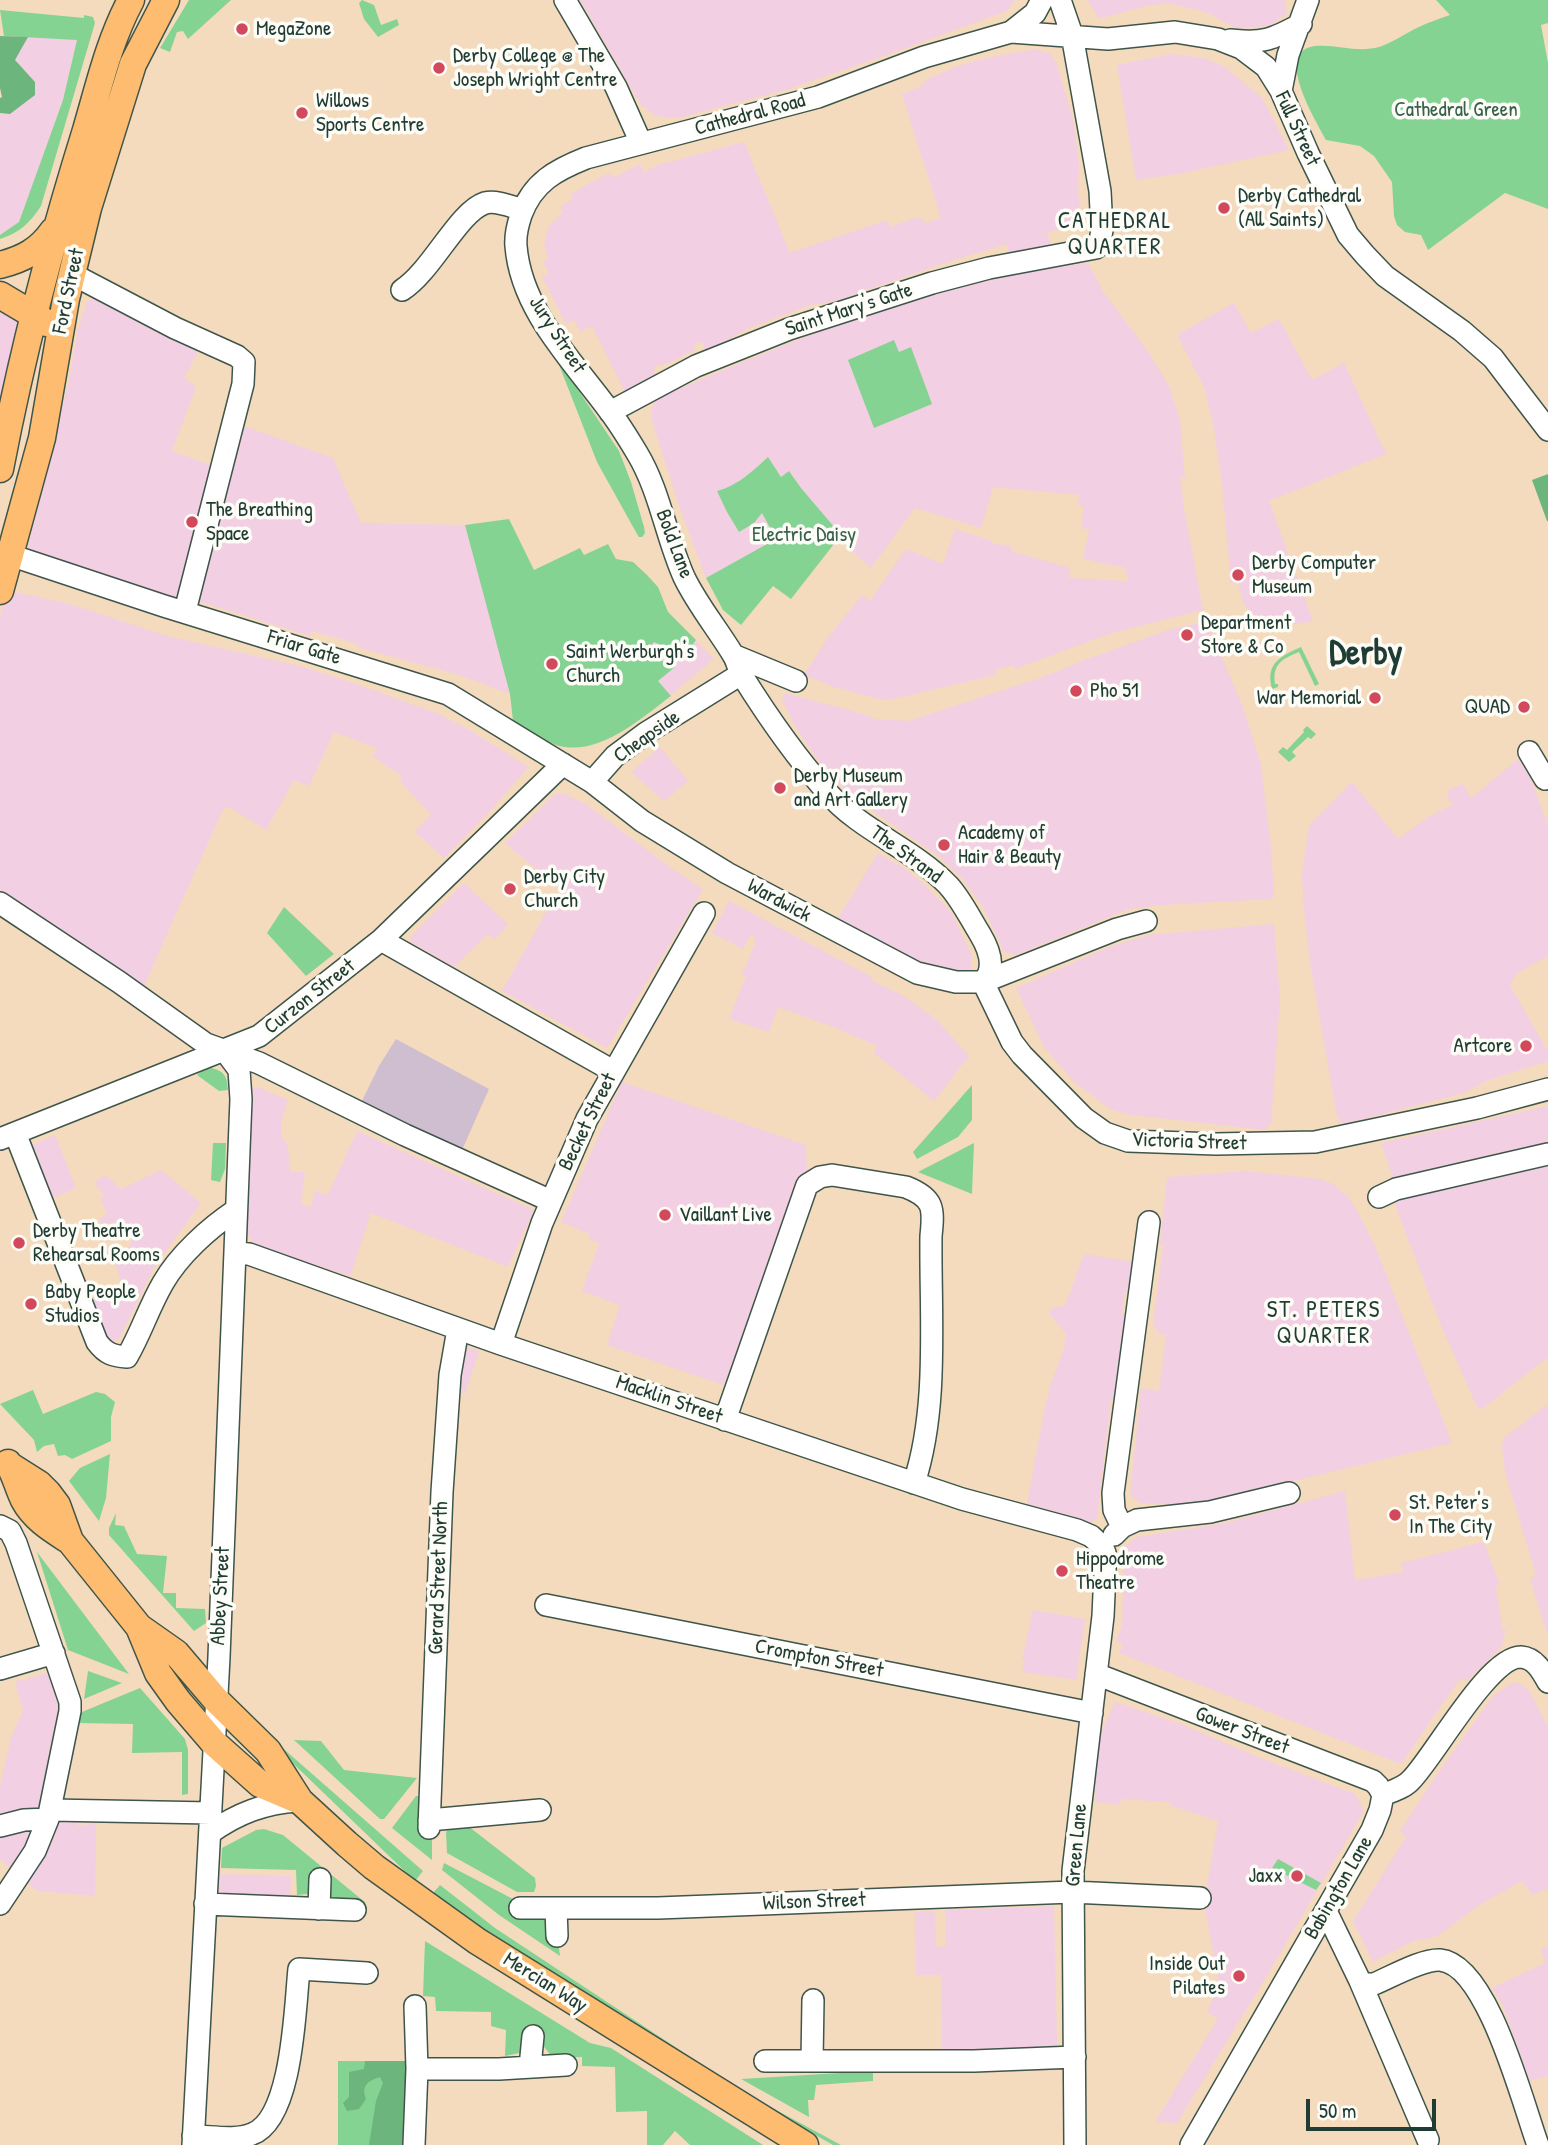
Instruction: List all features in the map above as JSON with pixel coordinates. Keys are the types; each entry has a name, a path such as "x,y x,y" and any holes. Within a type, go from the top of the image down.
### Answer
{"main road":[{"name":"Ford Street","path":"0,469 32,313 55,228 112,40 131,0"},
{"name":"Ford Street","path":"0,591 5,552 42,439 72,274 88,208 133,64 166,0"},
{"path":"0,265 22,259 33,252 55,228"},
{"path":"0,295 55,330 59,341"},
{"name":"Mercian Way","path":"5,1459 39,1484 57,1505 71,1541 139,1627 158,1673 214,1743 260,1784 300,1801"},
{"name":"Mercian Way","path":"139,1627 176,1653 215,1700 268,1751 300,1801 374,1867 477,1941 805,2145"}],"street":[{"name":"Cathedral Road","path":"1011,32 1035,13 1042,0"},
{"path":"1060,0 1072,35"},
{"path":"1281,91 1286,63 1308,0"},
{"path":"570,2 616,86 641,142"},
{"path":"1218,39 1262,41 1299,28"},
{"name":"Cathedral Road","path":"546,177 586,158 818,97 924,57 1011,32 1072,35"},
{"name":"Full Street","path":"1072,35 1108,39 1175,32 1218,39 1241,48 1266,67 1281,91 1348,234 1385,276 1462,331 1493,358 1548,430"},
{"name":"Saint Mary's Gate","path":"610,411 696,366 789,328 989,268 1093,249 1099,244 1102,230 1100,191 1072,35"},
{"name":"Jury Street","path":"546,177 532,192 523,210 516,245 522,276 537,312 555,340 610,411"},
{"path":"402,290 419,277 463,220 476,208 494,203 523,210"},
{"path":"72,274 115,298 237,355 244,362 243,384 185,611"},
{"name":"Bold Lane","path":"610,411 644,469 685,578 737,664"},
{"name":"Friar Gate","path":"5,552 441,691 479,711 592,782"},
{"path":"737,664 796,681"},
{"name":"Cheapside","path":"592,782 615,756 737,664"},
{"name":"The Strand","path":"737,664 798,757 828,794 860,822 925,865 949,886 962,903 989,954 989,976 984,982"},
{"path":"1529,752 1547,781"},
{"name":"Curzon Street","path":"8,1136 259,1036 381,940 563,764"},
{"name":"Wardwick","path":"592,782 642,821 727,873 917,973 956,982 984,982"},
{"path":"0,903 206,1044 259,1063 405,1135 551,1201"},
{"name":"Becket Street","path":"501,1344 551,1201 587,1119 704,913"},
{"path":"984,982 1117,929 1146,921"},
{"path":"381,940 613,1071"},
{"name":"Victoria Street","path":"984,982 1012,1042 1084,1118 1113,1136 1150,1144 1305,1143 1345,1138 1548,1089"},
{"name":"Abbey Street","path":"193,2140 211,1823 241,1081 239,1070 225,1051"},
{"path":"8,1136 97,1342 112,1356 127,1357 164,1281 177,1263 236,1210"},
{"path":"1379,1197 1396,1189 1548,1154"},
{"path":"725,1420 807,1186 825,1175 885,1183 917,1191 932,1208 930,1390 922,1456 914,1483"},
{"path":"1122,1527 1114,1510 1113,1493 1149,1222"},
{"name":"Macklin Street","path":"235,1253 249,1254 501,1344 962,1499 1077,1530 1091,1536 1102,1546"},
{"name":"Gerard Street North","path":"458,1329 450,1375 442,1492 429,1824 540,1810"},
{"path":"1102,1546 1122,1527 1138,1520 1210,1511 1289,1493"},
{"path":"0,1525 10,1531 16,1543 70,1702 49,1815 35,1851 0,1904"},
{"name":"Green Lane","path":"1075,2145 1072,1892 1105,1572 1105,1553 1102,1546"},
{"name":"Crompton Street","path":"546,1605 1092,1713"},
{"path":"0,1669 54,1653"},
{"path":"1383,1795 1412,1780 1492,1674 1513,1659 1521,1657 1531,1660 1548,1682"},
{"name":"Gower Street","path":"1096,1674 1373,1781 1383,1795"},
{"name":"Babington Lane","path":"1191,2145 1372,1830 1383,1795"},
{"path":"0,1826 49,1815 211,1823 235,1817 268,1803 300,1801"},
{"path":"319,1909 320,1879"},
{"name":"Wilson Street","path":"520,1909 658,1908 1072,1892 1200,1898"},
{"path":"205,1904 355,1910"},
{"path":"556,1908 557,1936"},
{"path":"1326,1910 1360,1981 1428,2140"},
{"path":"1360,1981 1374,1984 1435,1960 1457,1966 1479,1994 1496,2025 1538,2145"},
{"path":"193,2140 240,2137 256,2139 266,2125 278,2102 289,2066 299,1969 367,1973"},
{"path":"812,2061 813,2000"},
{"path":"414,2145 417,2069 415,2006"},
{"path":"530,2067 533,2036"},
{"path":"765,2062 974,2061 1075,2057"},
{"path":"417,2069 566,2065"}],"shaded area":[{"path":"580,0 1015,0 1007,11 898,51 789,89 678,118 656,116 641,105"},
{"path":"1088,0 1284,0 1287,13 1270,26 1236,28 1206,12 1168,3 1099,19"},
{"path":"28,37 77,39 63,100 19,222 0,235 0,113 35,82 15,60"},
{"path":"1035,49 1050,54 1056,62 1073,119 1079,164 1079,206 1070,223 1047,232 1051,245 1009,253 1007,244 832,302 810,305 747,329 705,353 701,342 695,344 693,351 655,367 657,376 625,392 592,326 580,332 574,320 566,324 542,276 549,273 543,261 548,259 544,244 549,226 563,212 560,207 573,199 571,194 609,173 612,178 640,164 644,172 658,165 744,142 790,253 887,220 890,227 919,217 925,223 941,218 902,94 957,66"},
{"path":"1171,54 1204,58 1225,67 1262,98 1289,150 1179,174 1136,180 1117,65"},
{"path":"1088,263 1104,293 1147,350 1170,388 1180,421 1185,477 1180,478 1203,610 1109,634 1015,669 1013,665 995,670 995,675 898,698 882,700 831,686 804,675 829,636 862,595 870,601 906,549 943,564 955,529 992,543 1011,546 1011,551 1070,568 1069,578 1128,581 1125,567 1083,558 1089,530 1082,528 1083,507 1078,504 1079,495 993,487 981,528 915,508 871,568 856,555 790,471 781,477 767,458 727,489 739,532 754,523 762,513 776,539 730,566 832,535 706,578 651,418 652,407 656,401 662,396 832,326 900,304 1013,273"},
{"path":"93,298 116,304 202,344 184,378 196,387 172,451 216,467 182,602 27,551 69,380 78,329 87,302"},
{"path":"1234,303 1251,333 1279,319 1312,380 1344,363 1386,454 1269,501 1313,621 1309,622 1275,627 1261,622 1244,604 1238,583 1231,583 1214,429 1205,389 1178,337 1180,333"},
{"path":"0,310 21,319 0,396"},
{"path":"241,425 333,458 361,523 465,525 483,584 510,694 459,675 357,647 358,644 312,631 310,636 198,601"},
{"path":"6,590 70,604 167,636 304,667 356,684 439,714 528,767 444,858 415,832 431,815 400,781 403,777 372,756 377,748 334,732 309,786 294,780 266,830 231,808 224,807 143,988 0,896 0,617"},
{"path":"668,612 714,659 664,701 619,656"},
{"path":"1200,623 1209,627 1243,707 1261,765 1271,848 1272,899 1129,909 1016,955 1004,952 984,909 961,877 937,855 861,803 835,780 793,723 782,699 785,693 874,719 909,721 1043,677 1174,628"},
{"path":"660,747 688,781 664,801 631,772"},
{"path":"1522,756 1548,825 1548,956 1516,974 1510,985 1548,1052 1548,1061 1486,1081 1464,1093 1344,1124 1340,1122 1336,1111 1310,963 1302,874 1309,826 1352,782 1398,839 1428,817 1454,804 1448,799 1449,789 1463,784 1471,798"},
{"path":"562,793 586,804 703,889 607,1048 502,991 545,914 562,890 505,843 554,795"},
{"path":"878,853 904,868 925,885 952,913 972,956 971,969 967,973 957,974 929,967 835,923"},
{"path":"464,883 508,924 495,940 488,934 454,967 411,942 410,937"},
{"path":"729,901 872,977 872,981 902,995 937,1020 969,1056 934,1101 874,1053 877,1046 836,1028 778,1007 769,1032 729,1019 746,976 742,975 756,941 751,934 743,949 712,933"},
{"path":"1274,924 1280,999 1271,1123 1265,1130 1131,1115 1112,1110 1075,1083 1044,1047 1016,988 1109,947 1148,935"},
{"path":"396,1039 489,1089 462,1150 360,1105"},
{"path":"622,1082 806,1145 807,1173 747,1333 723,1385 607,1345 620,1305 582,1291 599,1243 589,1239 590,1234 561,1222"},
{"path":"257,1087 288,1100 281,1121 281,1135 288,1146 290,1172 305,1172 301,1204 311,1207 315,1191 328,1195 357,1131 534,1210 508,1267 371,1213 350,1276 255,1245 247,1233 250,1090"},
{"path":"1548,1106 1548,1146 1394,1181 1381,1143"},
{"path":"55,1135 76,1188 51,1199 32,1145"},
{"path":"1548,1162 1548,1357 1482,1409 1477,1407 1442,1328 1395,1205 1397,1199"},
{"path":"161,1170 201,1203 155,1266 120,1337 113,1343 108,1343 90,1302 123,1288 114,1260 131,1252 127,1249 132,1241 109,1222 101,1226 100,1219 107,1213 100,1198 105,1196 94,1182 106,1175 121,1189"},
{"path":"1245,1171 1321,1179 1333,1184 1347,1196 1375,1246 1452,1443 1218,1499 1181,1505 1140,1503 1130,1494 1141,1388 1159,1391 1166,1335 1159,1334 1153,1324 1163,1246 1160,1245 1167,1177"},
{"path":"1084,1254 1133,1262 1129,1291 1125,1291 1122,1313 1126,1314 1111,1399 1097,1519 1092,1522 1027,1504 1044,1412 1051,1383 1064,1349 1066,1334 1048,1312 1055,1307 1065,1306"},
{"path":"467,1347 479,1351 465,1393 460,1393 462,1351"},
{"path":"1548,1404 1548,1637 1530,1579 1536,1575 1505,1472 1502,1445 1504,1438"},
{"path":"1345,1491 1355,1580 1403,1572 1401,1563 1484,1542 1500,1585 1496,1586 1502,1629 1506,1629 1501,1648 1466,1682 1462,1678 1457,1683 1401,1764 1119,1653 1123,1644 1116,1641 1122,1626 1124,1548 1136,1537 1225,1523"},
{"path":"1033,1610 1085,1619 1076,1680 1022,1672"},
{"path":"51,1672 77,1723 76,1746 65,1794 78,1826 96,1823 95,1896 37,1891 0,1859 0,1786 11,1738 23,1711 15,1682"},
{"path":"1511,1683 1518,1683 1529,1690 1548,1727 1548,1894 1546,1889 1532,1895 1522,1881 1481,1904 1436,1937 1413,1941 1373,1962 1353,1921 1406,1837 1400,1831 1433,1780 1493,1696"},
{"path":"1115,1702 1181,1724 1355,1794 1364,1811 1177,2123 1155,2122 1218,2019 1207,2012 1219,1985 1204,1902 1218,1821 1170,1805 1170,1802 1121,1799 1120,1805 1095,1802 1096,1744"},
{"path":"218,1874 291,1876 290,1898 218,1895"},
{"path":"1054,1906 1057,2046 942,2052 941,1975 916,1975 915,1911 935,1911 936,1946 945,1947 945,1910"},
{"path":"1548,1946 1548,2076 1530,2081 1502,2004 1492,1988 1545,1963 1541,1948"}],"green space":[{"path":"189,0 231,0 188,39 183,31 177,32 170,52 160,48"},
{"path":"362,0 374,5 381,25 397,19 399,25 378,37 364,19 359,3"},
{"name":"Cathedral Green","path":"1436,0 1548,0 1548,23 1541,25 1548,63 1548,209 1505,193 1428,250 1421,235 1405,232 1397,225 1392,182 1374,156 1360,146 1326,140 1301,88 1297,60 1303,51 1315,46 1368,49 1386,44 1450,15"},
{"path":"0,10 84,18 84,15 93,17 95,23 41,206 24,227 0,239 0,235 19,222 63,100 77,40 4,36"},
{"path":"0,36 28,37 15,60 35,82 35,95 10,114 0,113"},
{"path":"894,340 899,352 911,347 932,404 874,428 848,360"},
{"path":"556,357 619,451 644,527 645,533 642,537 637,534 597,462"},
{"name":"Electric Daisy","path":"768,457 781,477 789,471 841,535 791,599 773,586 741,625 723,610 706,578 776,539 762,513 754,523 739,532 717,491 738,482"},
{"path":"1548,474 1548,521 1547,521 1532,480"},
{"path":"509,519 534,570 580,548 584,555 608,544 616,559 633,562 658,587 668,612 696,640 684,657 654,642 650,647 638,643 637,648 675,667 658,681 671,696 632,725 603,741 572,748 556,745 513,721 510,694 465,525"},
{"path":"1301,647 1319,684 1315,686 1299,652 1277,667 1274,677 1278,687 1272,689 1271,673 1276,662"},
{"path":"1307,726 1316,734 1311,739 1308,737 1292,752 1296,756 1289,762 1278,752 1283,747 1287,750"},
{"path":"284,907 334,954 306,976 267,933"},
{"path":"211,1068 224,1075 228,1090 219,1091 197,1075 204,1069"},
{"path":"972,1085 972,1120 958,1137 917,1159 913,1152"},
{"path":"213,1143 226,1143 225,1169 220,1182 211,1180"},
{"path":"974,1143 972,1194 918,1172"},
{"path":"33,1390 43,1414 96,1392 105,1394 115,1402 111,1417 111,1441 72,1459 65,1455 58,1456 54,1444 44,1446 37,1452 34,1440 0,1404"},
{"path":"110,1454 106,1498 99,1521 69,1481 80,1468"},
{"path":"116,1513 115,1525 124,1526 137,1554 167,1556 163,1593 176,1593 176,1608 205,1609 206,1623 194,1631 109,1535 109,1528"},
{"path":"37,1552 129,1674 68,1650"},
{"path":"88,1671 122,1683 84,1699"},
{"path":"140,1688 185,1739 188,1750 188,1794 182,1795 182,1752 132,1753 133,1724 77,1723 77,1714"},
{"path":"294,1740 321,1741 344,1770 417,1778 384,1819 380,1819"},
{"path":"278,1744 423,1871 415,1881 276,1747"},
{"path":"416,1796 423,1796 432,1835 432,1860 392,1828"},
{"path":"468,1826 535,1878 534,1892 517,1892 447,1853 446,1832 449,1828"},
{"path":"264,1829 283,1835 366,1903 331,1898 327,1890 313,1888 308,1894 297,1895 296,1870 221,1868 222,1848 256,1830"},
{"name":"Jaxx","path":"1278,1859 1321,1883 1316,1890 1272,1868"},
{"path":"444,1863 513,1899 514,1917 535,1917 548,1923 556,1936 560,1956 499,1915 442,1870"},
{"path":"440,1885 495,1928 707,2068 752,2097 841,2145 833,2145 750,2098 499,1942 433,1893"},
{"path":"425,1941 590,2043 611,2048 763,2145 690,2145 675,2131 663,2145 647,2145 647,2111 616,2112 615,2067 582,2066 582,2057 553,2058 541,2043 524,2052 505,2056 506,2030 491,2026 491,2012 436,2011 435,1997 423,1996"},
{"path":"338,2061 408,2061 406,2145 338,2145"},
{"path":"365,2061 408,2061 406,2145 369,2145 376,2101 383,2083 380,2077 366,2085 366,2099 359,2109 347,2111 343,2103 349,2097 349,2072 364,2069"},
{"path":"873,2071 873,2081 816,2085 814,2100 808,2100 809,2117 741,2079"}],"place":[{"name":"MegaZone","path":"242,29"},
{"name":"Derby College @ The Joseph Wright Centre","path":"439,68"},
{"name":"Willows Sports Centre","path":"302,113"},
{"name":"Derby Cathedral (All Saints)","path":"1224,208"},
{"name":"The Breathing Space","path":"192,522"},
{"name":"Derby Computer Museum","path":"1238,575"},
{"name":"Department Store & Co","path":"1187,635"},
{"name":"Saint Werburgh's Church","path":"552,664"},
{"name":"Pho 51","path":"1076,691"},
{"name":"War Memorial","path":"1375,698"},
{"name":"QUAD","path":"1524,707"},
{"name":"Derby Museum and Art Gallery","path":"780,788"},
{"name":"Academy of Hair & Beauty","path":"944,845"},
{"name":"Derby City Church","path":"510,889"},
{"name":"Artcore","path":"1526,1046"},
{"name":"Vaillant Live","path":"665,1215"},
{"name":"Derby Theatre Rehearsal Rooms","path":"19,1243"},
{"name":"Baby People Studios","path":"31,1304"},
{"name":"St. Peter's In The City","path":"1395,1515"},
{"name":"Hippodrome Theatre","path":"1062,1571"},
{"name":"Jaxx","path":"1297,1876"},
{"name":"Inside Out Pilates","path":"1239,1976"}],"district":[{"name":"CATHEDRAL QUARTER","path":"1115,235"},
{"name":"Derby","path":"1366,655"},
{"name":"ST. PETERS QUARTER","path":"1324,1324"}]}
